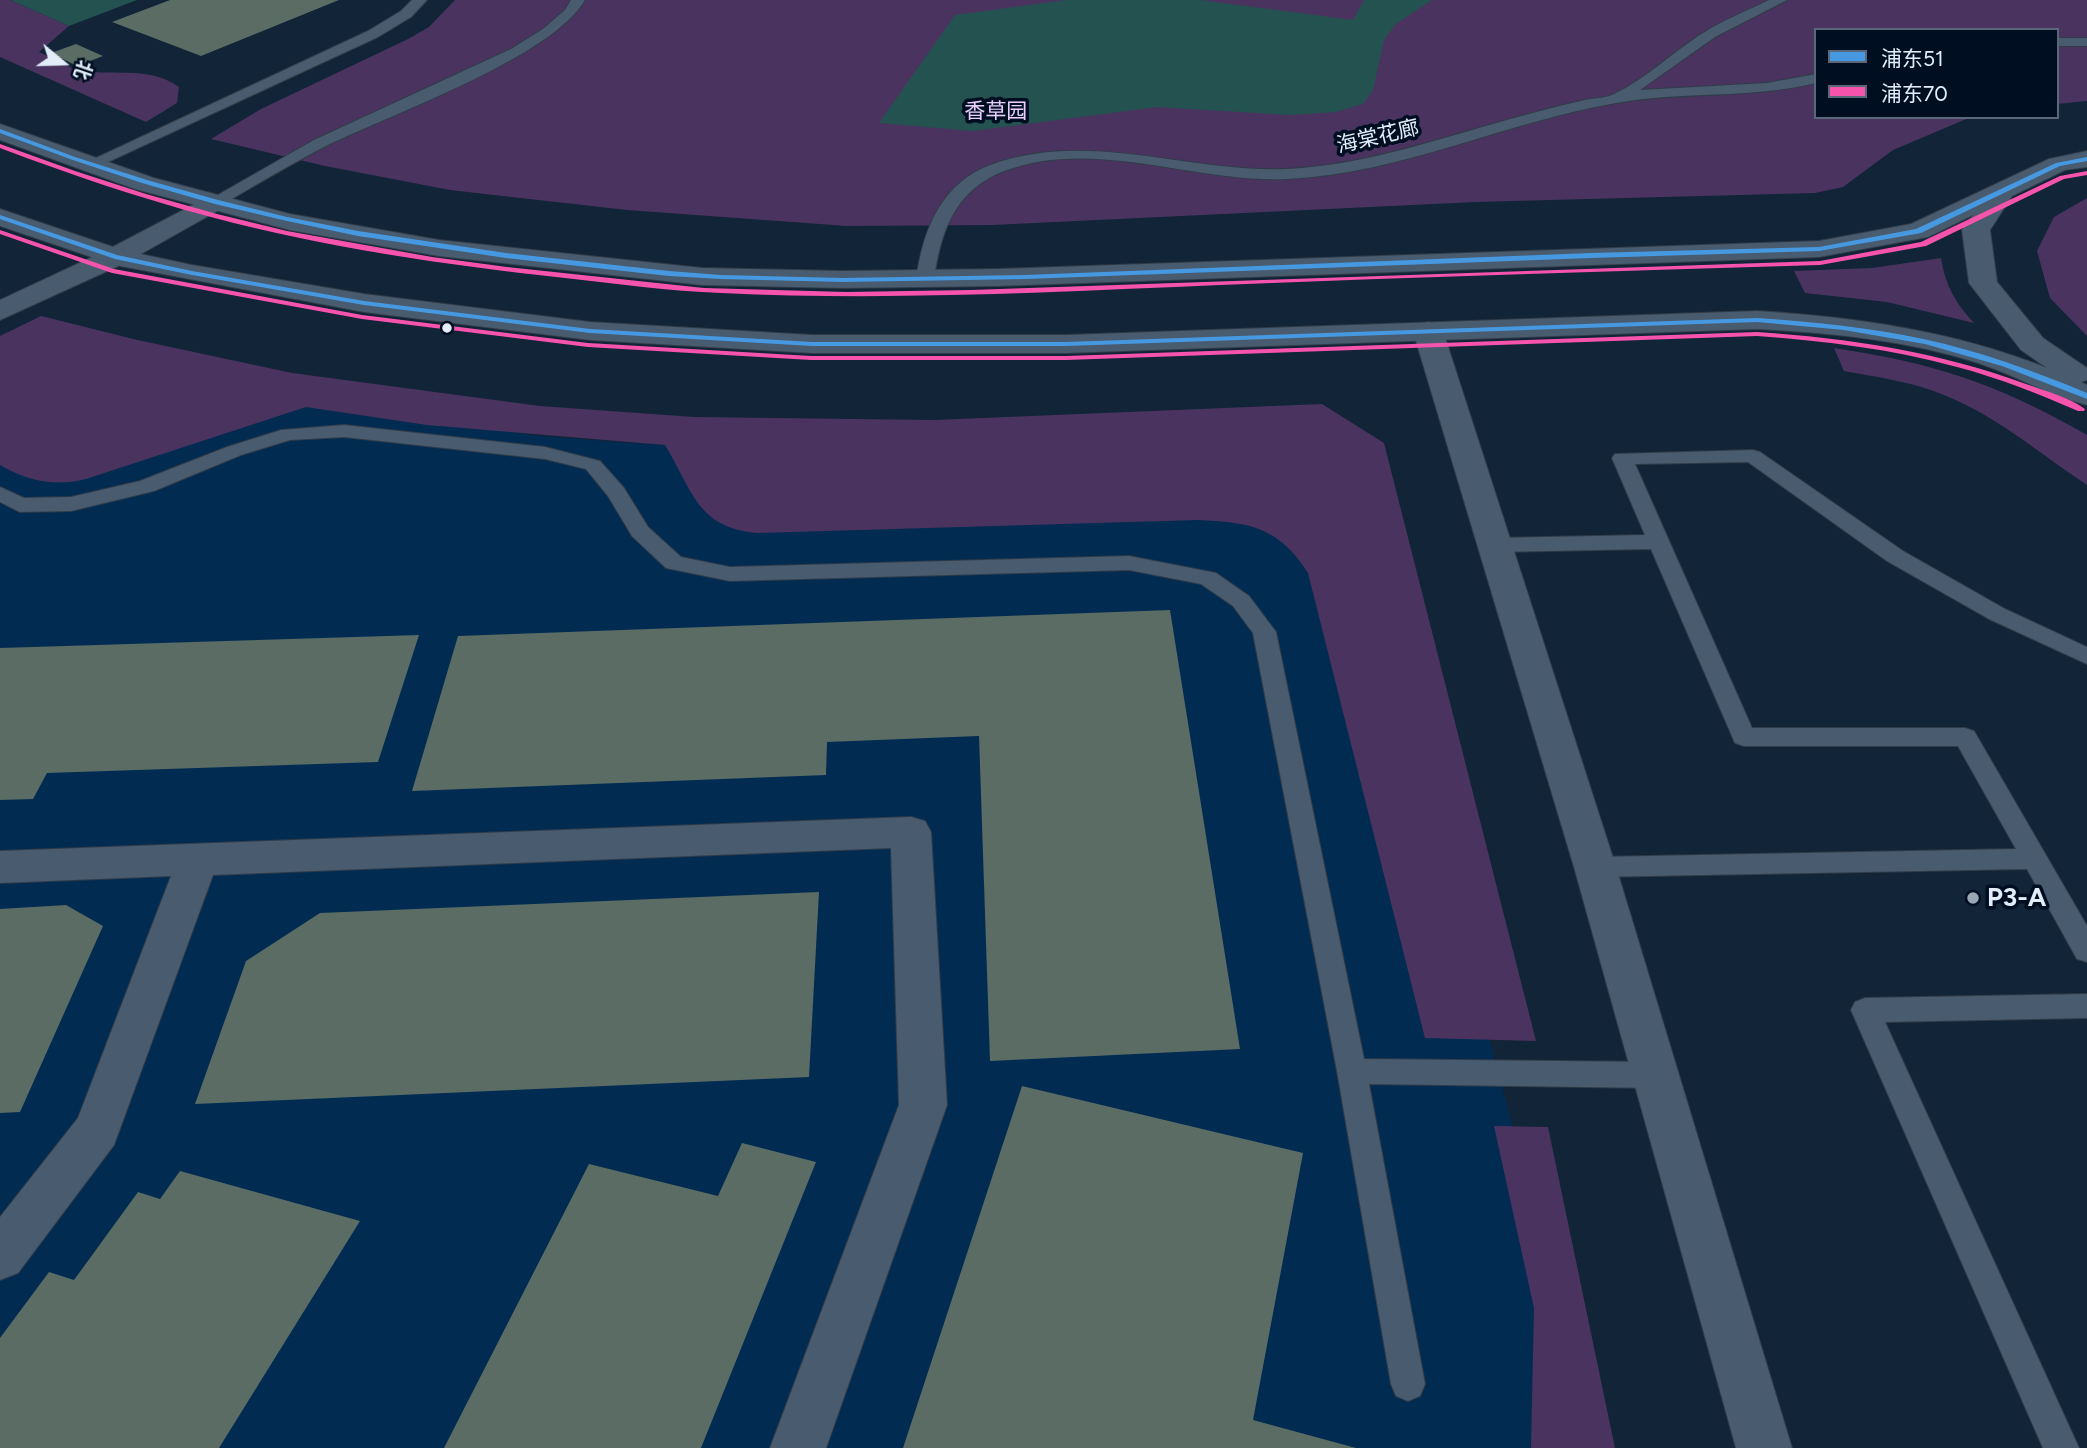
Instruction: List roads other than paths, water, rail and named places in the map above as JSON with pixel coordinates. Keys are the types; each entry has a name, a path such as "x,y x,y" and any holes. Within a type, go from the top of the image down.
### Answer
{"street":[{"path":"0,131 89,166 210,204 362,237 551,262 733,278 925,280 1819,249 1918,231 2058,164 2087,159"},
{"path":"2003,191 1976,230 1983,283 2032,344 2087,382"},
{"path":"0,311 115,257 210,204"},
{"path":"0,217 115,257 364,303 590,331 812,344 1066,345 1757,320 1834,324 1903,335 1976,352 2087,396"},
{"path":"1428,331 1595,867 1764,1448"},
{"path":"0,867 911,832 923,1105 798,1448"},
{"path":"0,1256 97,1130 198,859"}],"lane":[{"path":"89,166 373,34 406,15 420,0"},
{"path":"210,204 320,143 516,52 548,32 571,12 578,0"},
{"path":"1619,97 1710,34 1780,0"},
{"path":"2059,42 2087,42"},
{"name":"海棠花廊","path":"925,280 929,243 941,216 955,197 973,181 997,168 1051,154 1115,156 1248,173 1284,174 1355,166 1576,106 1619,97 1756,90 1814,80"},
{"path":"0,493 20,505 71,504 147,486 234,451 288,434 344,431 545,453 593,465 617,493 640,531 674,563 730,574 1129,563 1208,578 1241,601 1264,632 1352,1072 1408,1384"},
{"path":"2087,656 1997,614 1895,556 1753,456 1622,458 1744,737 1965,737 2087,951"},
{"path":"1495,545 1658,542"},
{"path":"1595,867 2035,859"},
{"path":"2061,1448 1865,1010 2087,1006"},
{"path":"1352,1072 1656,1075"}],"place":[{"name":"P3-A","path":"1973,898"}],"park label":[{"name":"香草园","path":"996,112"}]}
